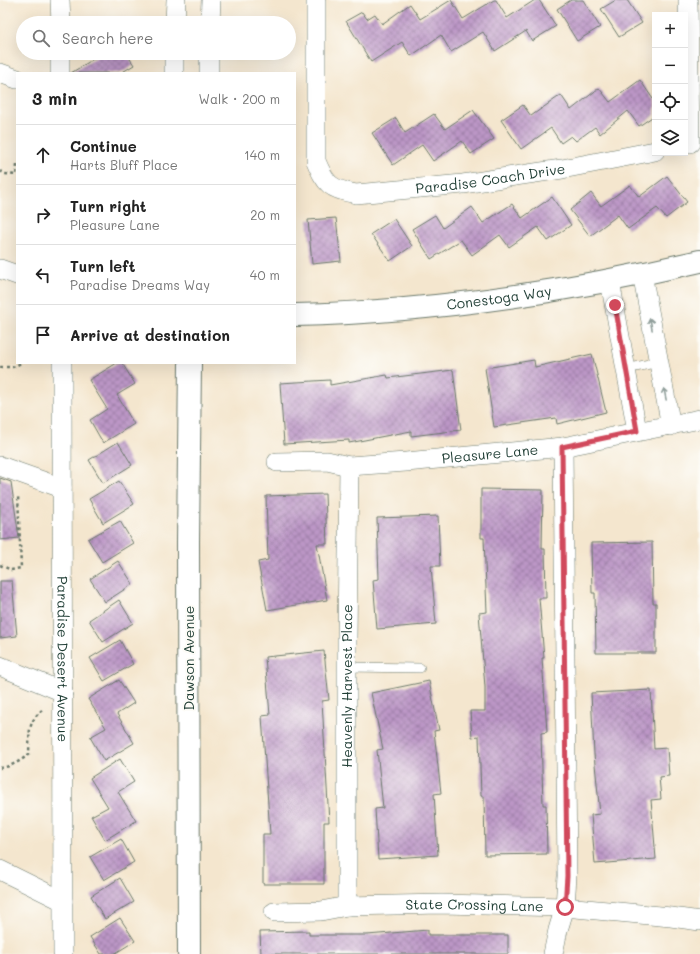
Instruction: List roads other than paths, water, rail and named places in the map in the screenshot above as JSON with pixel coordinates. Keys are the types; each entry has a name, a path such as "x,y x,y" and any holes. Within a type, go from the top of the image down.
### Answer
{"street":[{"path":"60,0 61,16"},
{"path":"175,16 176,0"},
{"path":"210,0 210,16"},
{"name":"Paradise Coach Drive","path":"316,0 316,161 321,174 328,184 340,191 356,194 463,184 652,152"},
{"path":"688,0 692,143"},
{"path":"60,60 60,72"},
{"path":"174,60 174,72"},
{"path":"209,60 209,72"},
{"path":"0,73 16,79"},
{"name":"Conestoga Way","path":"296,315 446,305 526,295 610,281 700,261"},
{"path":"0,269 16,275"},
{"path":"642,274 671,426"},
{"path":"610,281 637,431"},
{"name":"Paradise Desert Avenue","path":"62,364 63,954"},
{"name":"Dawson Avenue","path":"189,954 188,542 190,364"},
{"name":"Pleasure Lane","path":"277,462 327,461 349,466 562,447 700,419"},
{"path":"553,954 565,907 567,868 562,447"},
{"path":"0,466 62,488"},
{"name":"Heavenly Harvest Place","path":"347,906 349,466"},
{"path":"0,666 63,692"},
{"path":"0,870 63,900"},
{"name":"State Crossing Lane","path":"274,912 321,911 347,906 442,904 565,907 700,921"}],"lane":[{"path":"626,369 659,362"},
{"path":"347,667 420,668"}]}
